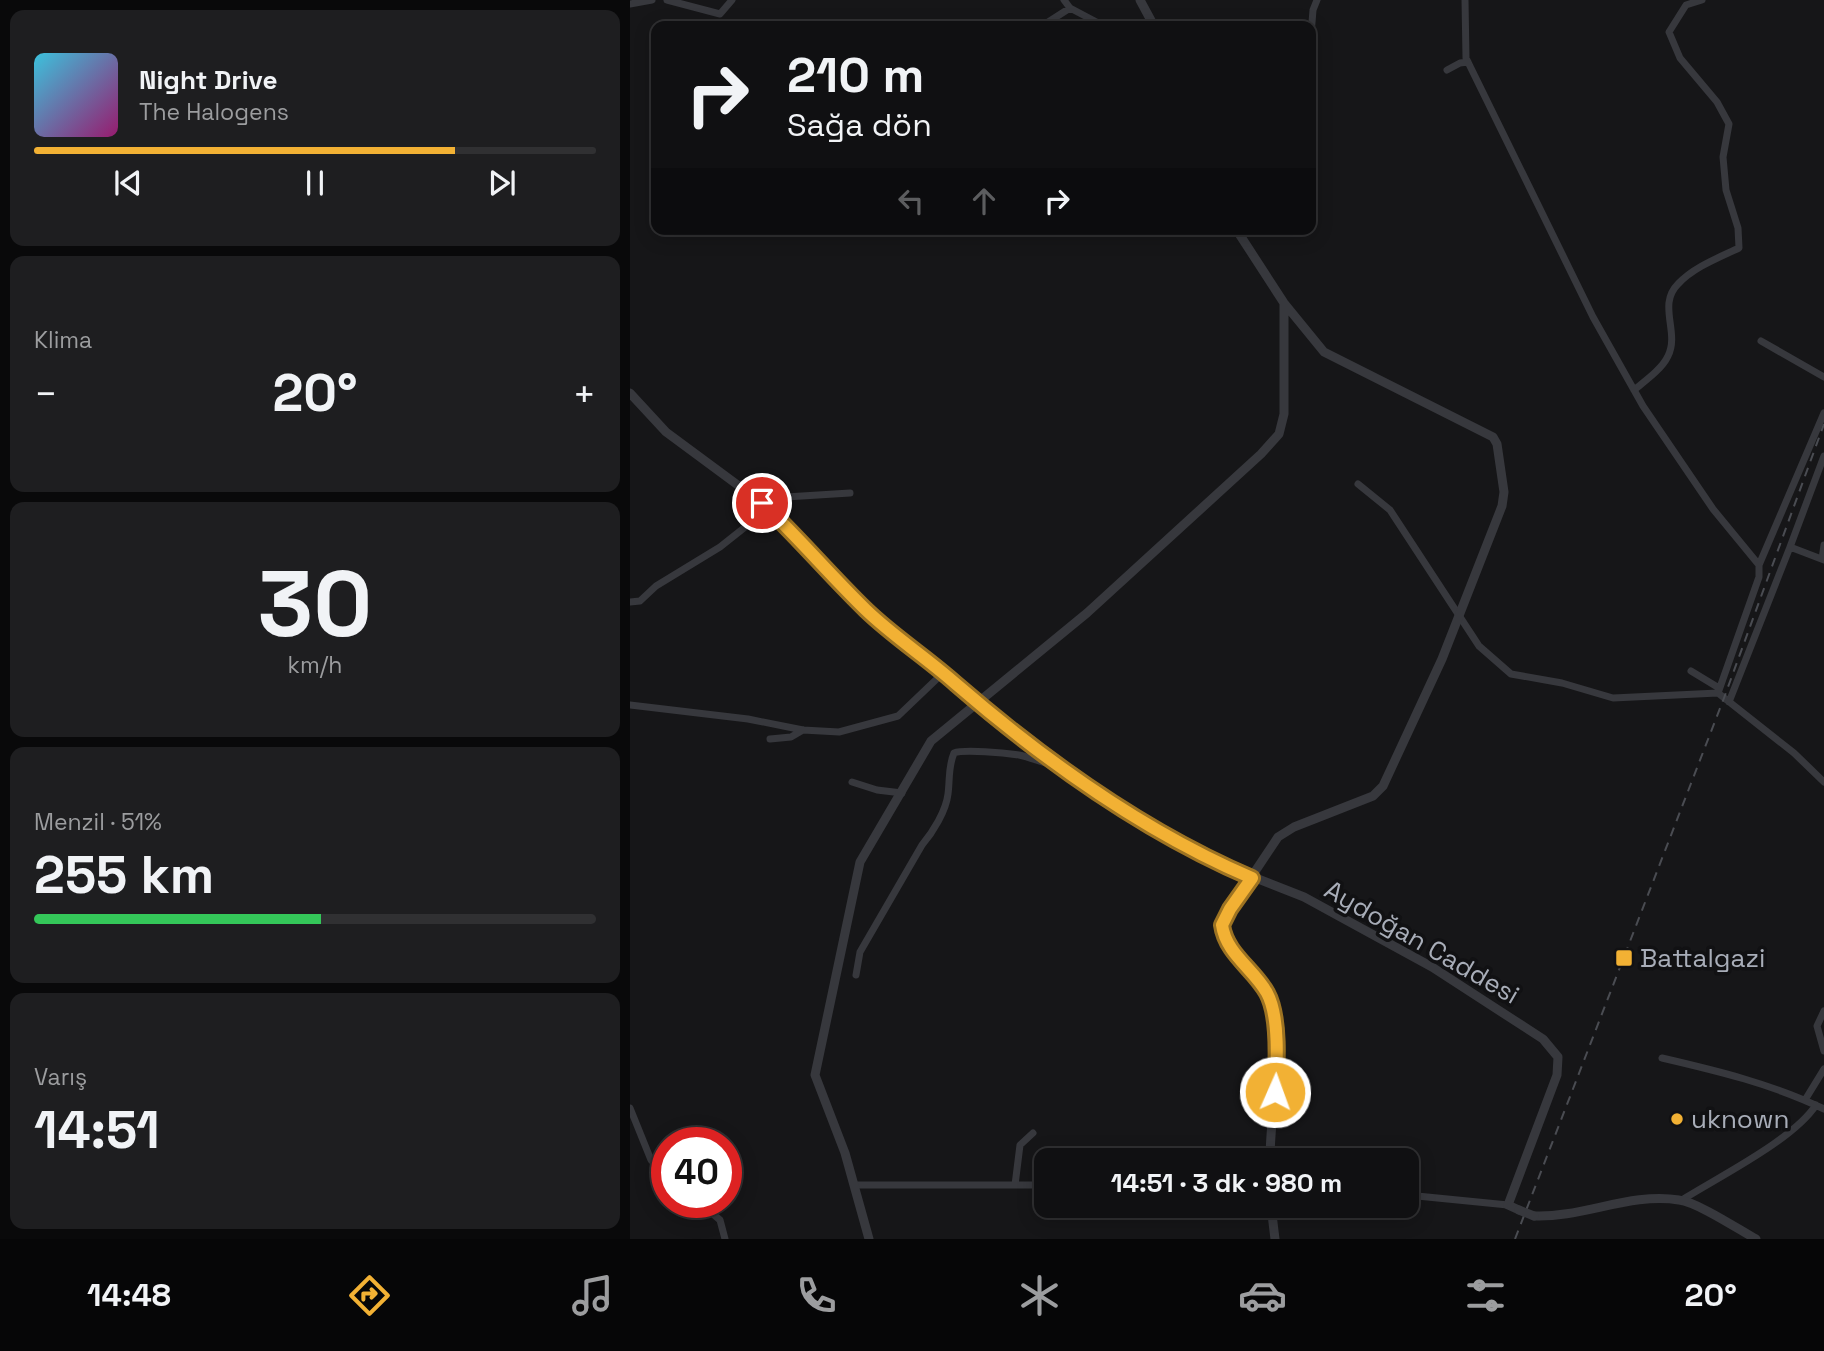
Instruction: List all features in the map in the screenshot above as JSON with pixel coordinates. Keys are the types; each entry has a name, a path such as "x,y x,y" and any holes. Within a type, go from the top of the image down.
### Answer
{"street":[{"path":"630,4 652,0"},
{"path":"667,0 720,13 732,0"},
{"path":"1064,0 1070,8 1095,21"},
{"path":"1140,0 1151,21"},
{"path":"1312,21 1312,10 1317,0"},
{"path":"1465,0 1468,62 1593,317 1634,390 1713,509 1759,565"},
{"path":"1634,390 1669,355 1672,330 1666,306 1677,285 1705,264 1739,248 1738,228 1727,190 1723,157 1729,124 1717,102 1680,58 1669,32 1686,5 1702,0"},
{"path":"1050,21 1070,8"},
{"path":"1447,70 1468,62"},
{"path":"1240,235 1284,303 1324,352 1493,436 1501,469 1502,506 1459,615 1383,786 1373,796 1294,827 1278,838 1222,925 1228,945 1268,995 1276,1034 1271,1148"},
{"path":"869,1239 854,1185 815,1075 860,862 931,741 1087,613 1279,434 1284,414 1284,303"},
{"path":"1761,341 1824,377"},
{"name":"Aydoğan Caddesi","path":"630,393 666,432 772,513 867,612 943,673 998,722 1122,809 1197,855 1304,897 1432,967 1544,1039 1558,1057 1558,1075 1508,1205"},
{"path":"1718,691 1759,577 1759,565 1824,413"},
{"path":"1729,702 1824,456"},
{"path":"1357,484 1390,510 1479,646 1511,674 1562,683 1613,698 1718,691"},
{"path":"630,602 640,601 656,586 720,547 754,520 772,513 786,497 850,493"},
{"path":"1790,547 1823,559 1824,545"},
{"path":"1691,671 1794,753 1824,782"},
{"path":"630,705 736,717 803,730 839,732 898,716 943,673"},
{"path":"770,739 791,737 803,730"},
{"path":"856,975 860,951 922,845 932,833 948,797 950,763 954,753 963,749 1021,755 1042,765 1062,766"},
{"path":"852,782 877,790 902,793"},
{"path":"1824,1012 1817,1026 1824,1049"},
{"path":"1662,1058 1723,1071 1820,1107 1778,1139 1682,1200"},
{"path":"1805,1100 1824,1069"},
{"path":"630,1108 651,1160"},
{"path":"1015,1185 1020,1145 1033,1133"},
{"path":"854,1185 1034,1185"},
{"path":"1419,1195 1508,1205 1534,1216 1555,1217 1643,1200 1682,1200 1756,1239"},
{"path":"718,1218 725,1239"},
{"path":"1272,1218 1275,1239"}],"railway":[{"path":"1515,1239 1724,698 1824,424"}],"place":[{"name":"Battalgazi","path":"1624,958"},
{"name":"uknown","path":"1677,1119"}],"route":[{"path":"762,503 867,612 955,682 998,722 1122,809 1197,855 1252,878 1222,925 1228,945 1268,995 1276,1034 1275,1092"}]}
